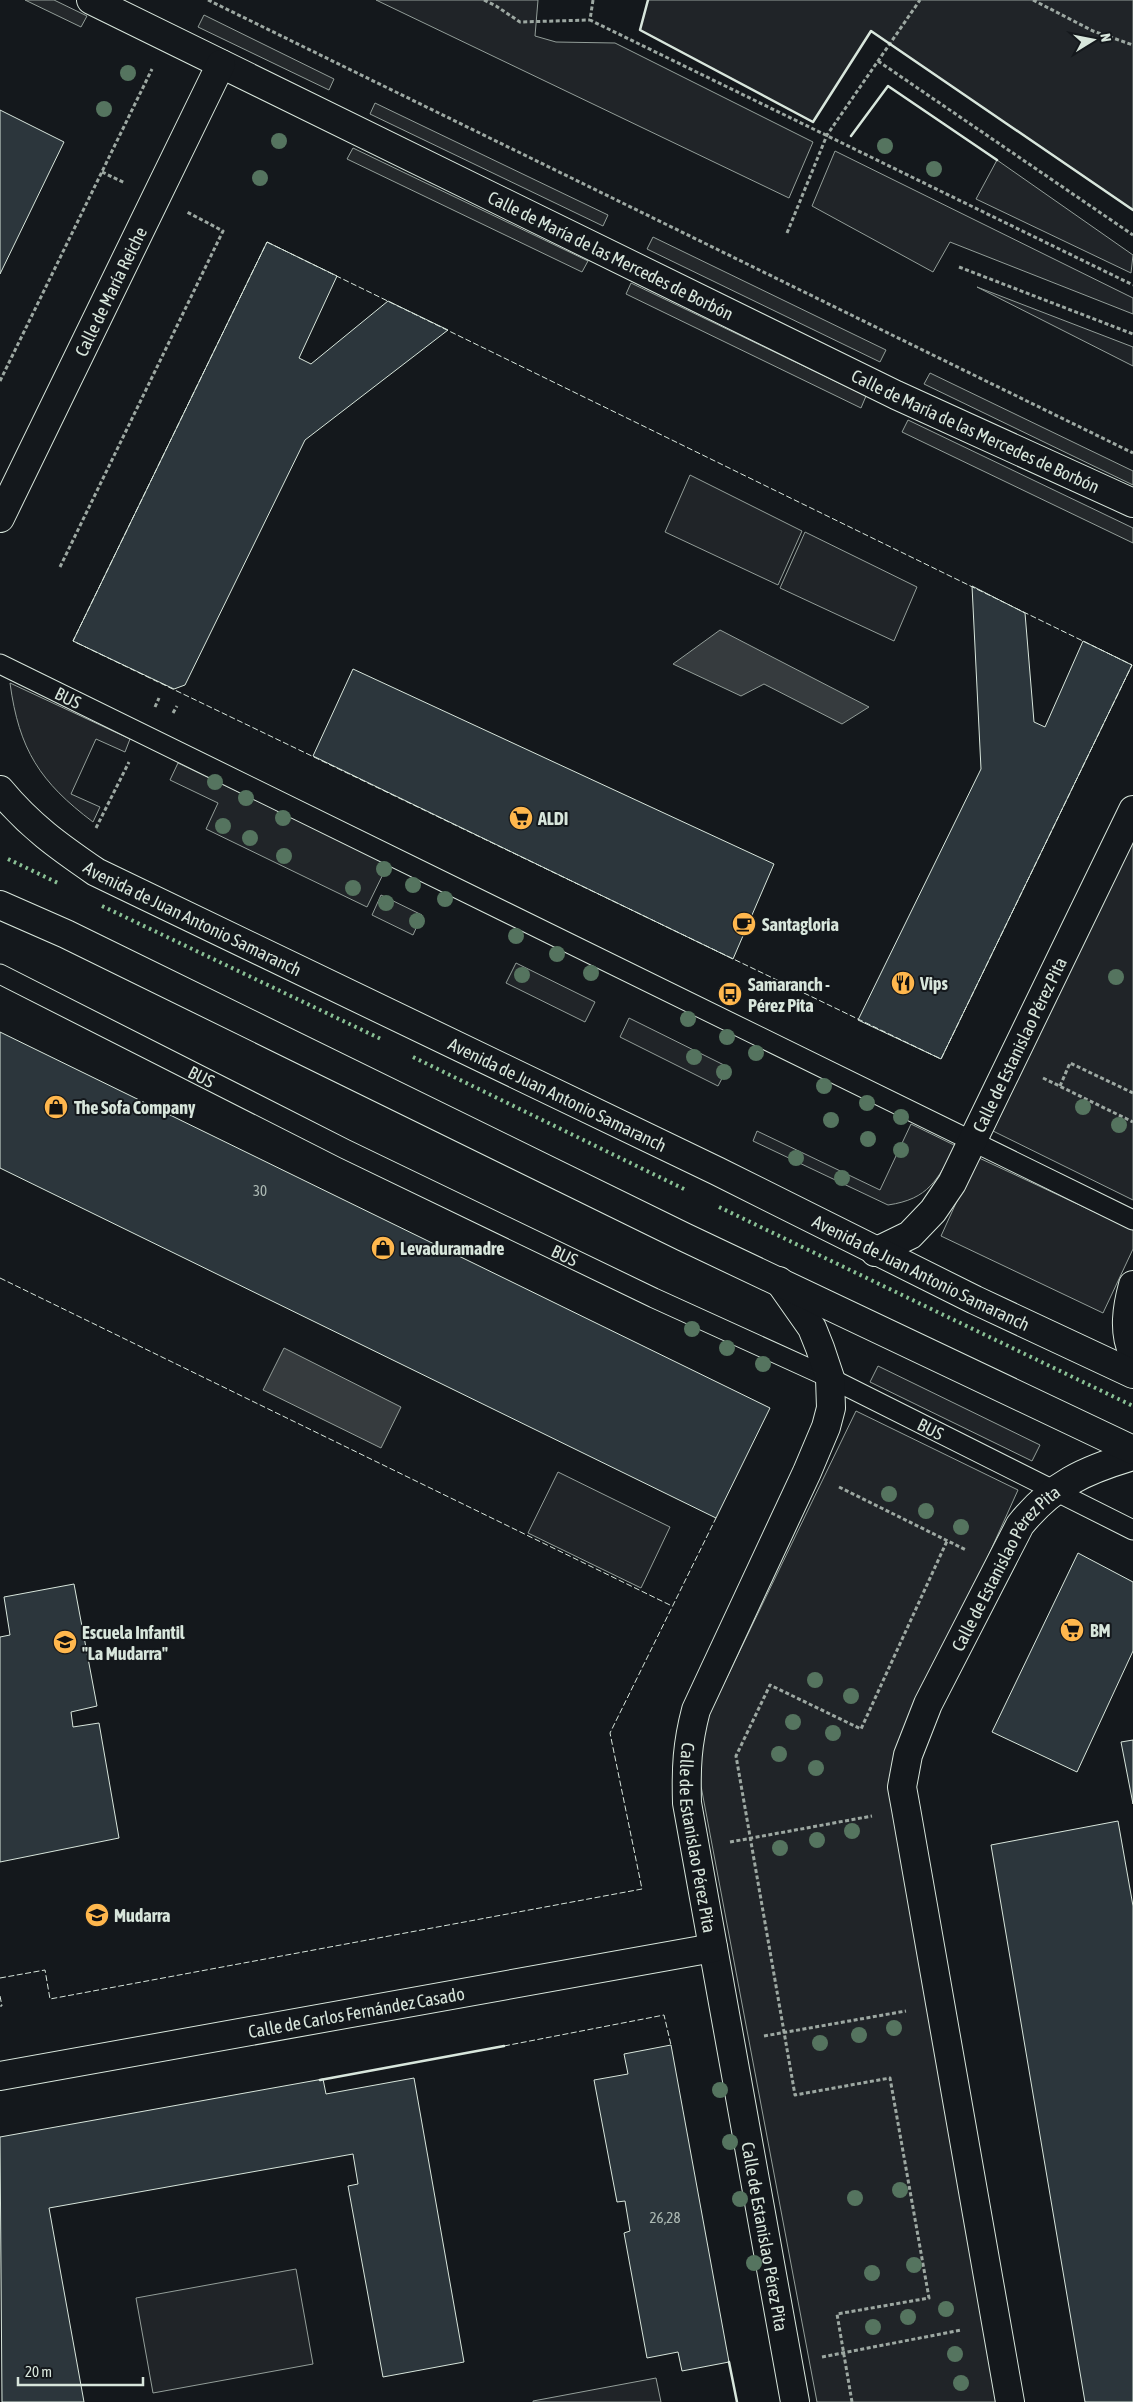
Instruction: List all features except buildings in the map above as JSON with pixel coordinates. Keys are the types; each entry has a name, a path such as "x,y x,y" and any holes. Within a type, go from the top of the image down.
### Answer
{"street":[{"name":"Calle de María de las Mercedes de Borbón","path":"91,0 896,395 1133,503"},
{"name":"Calle de María Reiche","path":"0,518 221,64"},
{"name":"Avenida de Juan Antonio Samaranch","path":"0,790 21,816 46,838 96,872 716,1171 875,1252 1133,1374"},
{"name":"Calle de Estanislao Pérez Pita","path":"875,1252 910,1235 933,1211 952,1183 1133,810"},
{"path":"0,905 75,938 675,1233 1133,1450"},
{"name":"Calle de Estanislao Pérez Pita","path":"779,1281 812,1328 830,1378 831,1408 826,1428 705,1688 688,1741 687,1803 794,2402"},
{"path":"1133,1285 1127,1318 1129,1345 1133,1353"},
{"name":"Calle de Estanislao Pérez Pita","path":"1010,2402 937,1995 902,1787 908,1755 933,1695 1020,1524 1034,1507 1052,1491 1080,1474 1133,1456"},
{"name":"Calle de Carlos Fernández Casado","path":"0,2076 713,1948"}],"lane":[{"name":"BUS","path":"0,664 1133,1220"},
{"name":"BUS","path":"0,974 372,1162 654,1298 830,1378 1133,1530"}],"path":[{"path":"208,0 1133,453"},
{"path":"484,0 520,22 590,20 1133,285"},
{"path":"590,20 593,0"},
{"path":"787,233 827,135 920,0"},
{"path":"1033,0 1093,31 1133,45"},
{"path":"878,61 1133,235"},
{"path":"0,382 154,65"},
{"path":"60,567 223,231 192,215"},
{"path":"959,267 1133,334"},
{"path":"97,826 131,758"},
{"path":"1060,1086 1070,1063 1133,1093"},
{"path":"1038,1075 1133,1122"},
{"path":"834,1485 972,1553"},
{"path":"852,2402 837,2314 929,2298 890,2078 795,2095 736,1756 770,1685 861,1729 948,1541"},
{"path":"728,1843 874,1815"},
{"path":"759,2037 909,2010"},
{"path":"819,2358 968,2328"}],"shaded area":[{"path":"25,0 54,0 87,16 81,27"},
{"path":"376,0 538,0 535,36 556,42 615,43 813,142 789,198"},
{"path":"648,0 1133,0 1133,210 871,31 813,122 640,30"},
{"path":"204,15 334,79 329,90 198,27"},
{"path":"375,103 608,215 603,226 370,114"},
{"path":"353,148 588,261 582,272 347,159"},
{"path":"835,151 1133,298 1133,314 950,242 933,272 812,206"},
{"path":"997,160 1133,255 1131,273 976,199"},
{"path":"653,237 886,350 880,362 647,249"},
{"path":"631,283 866,396 861,408 626,294"},
{"path":"977,287 1133,347 1133,366"},
{"path":"930,373 1133,471 1133,485 924,384"},
{"path":"908,420 1133,528 1133,543 902,432"},
{"path":"690,475 802,531 778,585 665,532"},
{"path":"805,532 917,587 894,641 780,588"},
{"path":"720,630 869,707 842,724 764,684 741,696 673,664"},
{"path":"10,683 130,739 125,752 96,739 71,794 100,807 93,822 59,793 35,763 19,727"},
{"path":"178,763 388,864 367,907 206,829 218,803 170,780"},
{"path":"1133,835 1133,1200 993,1131"},
{"path":"381,895 422,915 413,935 372,915"},
{"path":"516,963 595,1002 585,1022 506,983"},
{"path":"629,1018 728,1067 718,1086 620,1037"},
{"path":"911,1124 956,1146 937,1178 923,1193 902,1202 888,1205 753,1141 757,1131 880,1190"},
{"path":"977,1157 1133,1230 1133,1249 1103,1313 941,1236"},
{"path":"284,1348 401,1407 381,1448 263,1390"},
{"path":"878,1366 1040,1445 1032,1461 870,1382"},
{"path":"856,1411 1018,1490 891,1771 999,2402 817,2402 701,1786 700,1733"},
{"path":"558,1472 670,1527 641,1588 528,1533"},
{"path":"296,2269 313,2364 153,2393 136,2298"},
{"path":"656,2378 661,2402 533,2402 533,2401"}],"hedge":[{"path":"8,859 58,883"},
{"path":"102,906 381,1039"},
{"path":"413,1057 686,1190"},
{"path":"719,1207 1133,1406"}],"fence":[{"path":"267,242 1132,665 941,1059 73,641 267,242"},
{"path":"0,1278 672,1606"},
{"path":"0,1978 45,1970 50,1999 642,1889 610,1733 716,1518"},
{"path":"0,1996 2,2006 0,2006"},
{"path":"504,2046 664,2015 671,2045"}],"wall":[{"path":"648,0 640,30 813,122 871,31 1133,210"},
{"path":"851,136 888,86 997,160"},
{"path":"320,2080 504,2046"},
{"path":"729,2362 737,2402"}],"place":[{"name":"ALDI","path":"521,818"},
{"name":"Santagloria","path":"744,924"},
{"name":"Vips","path":"903,983"},
{"name":"Samaranch - Pérez Pita","path":"730,994"},
{"name":"The Sofa Company","path":"56,1107"},
{"name":"Levaduramadre","path":"383,1248"},
{"name":"BM","path":"1072,1630"},
{"name":"Escuela Infantil \"La Mudarra\"","path":"65,1642"},
{"name":"Mudarra","path":"97,1915"}]}
